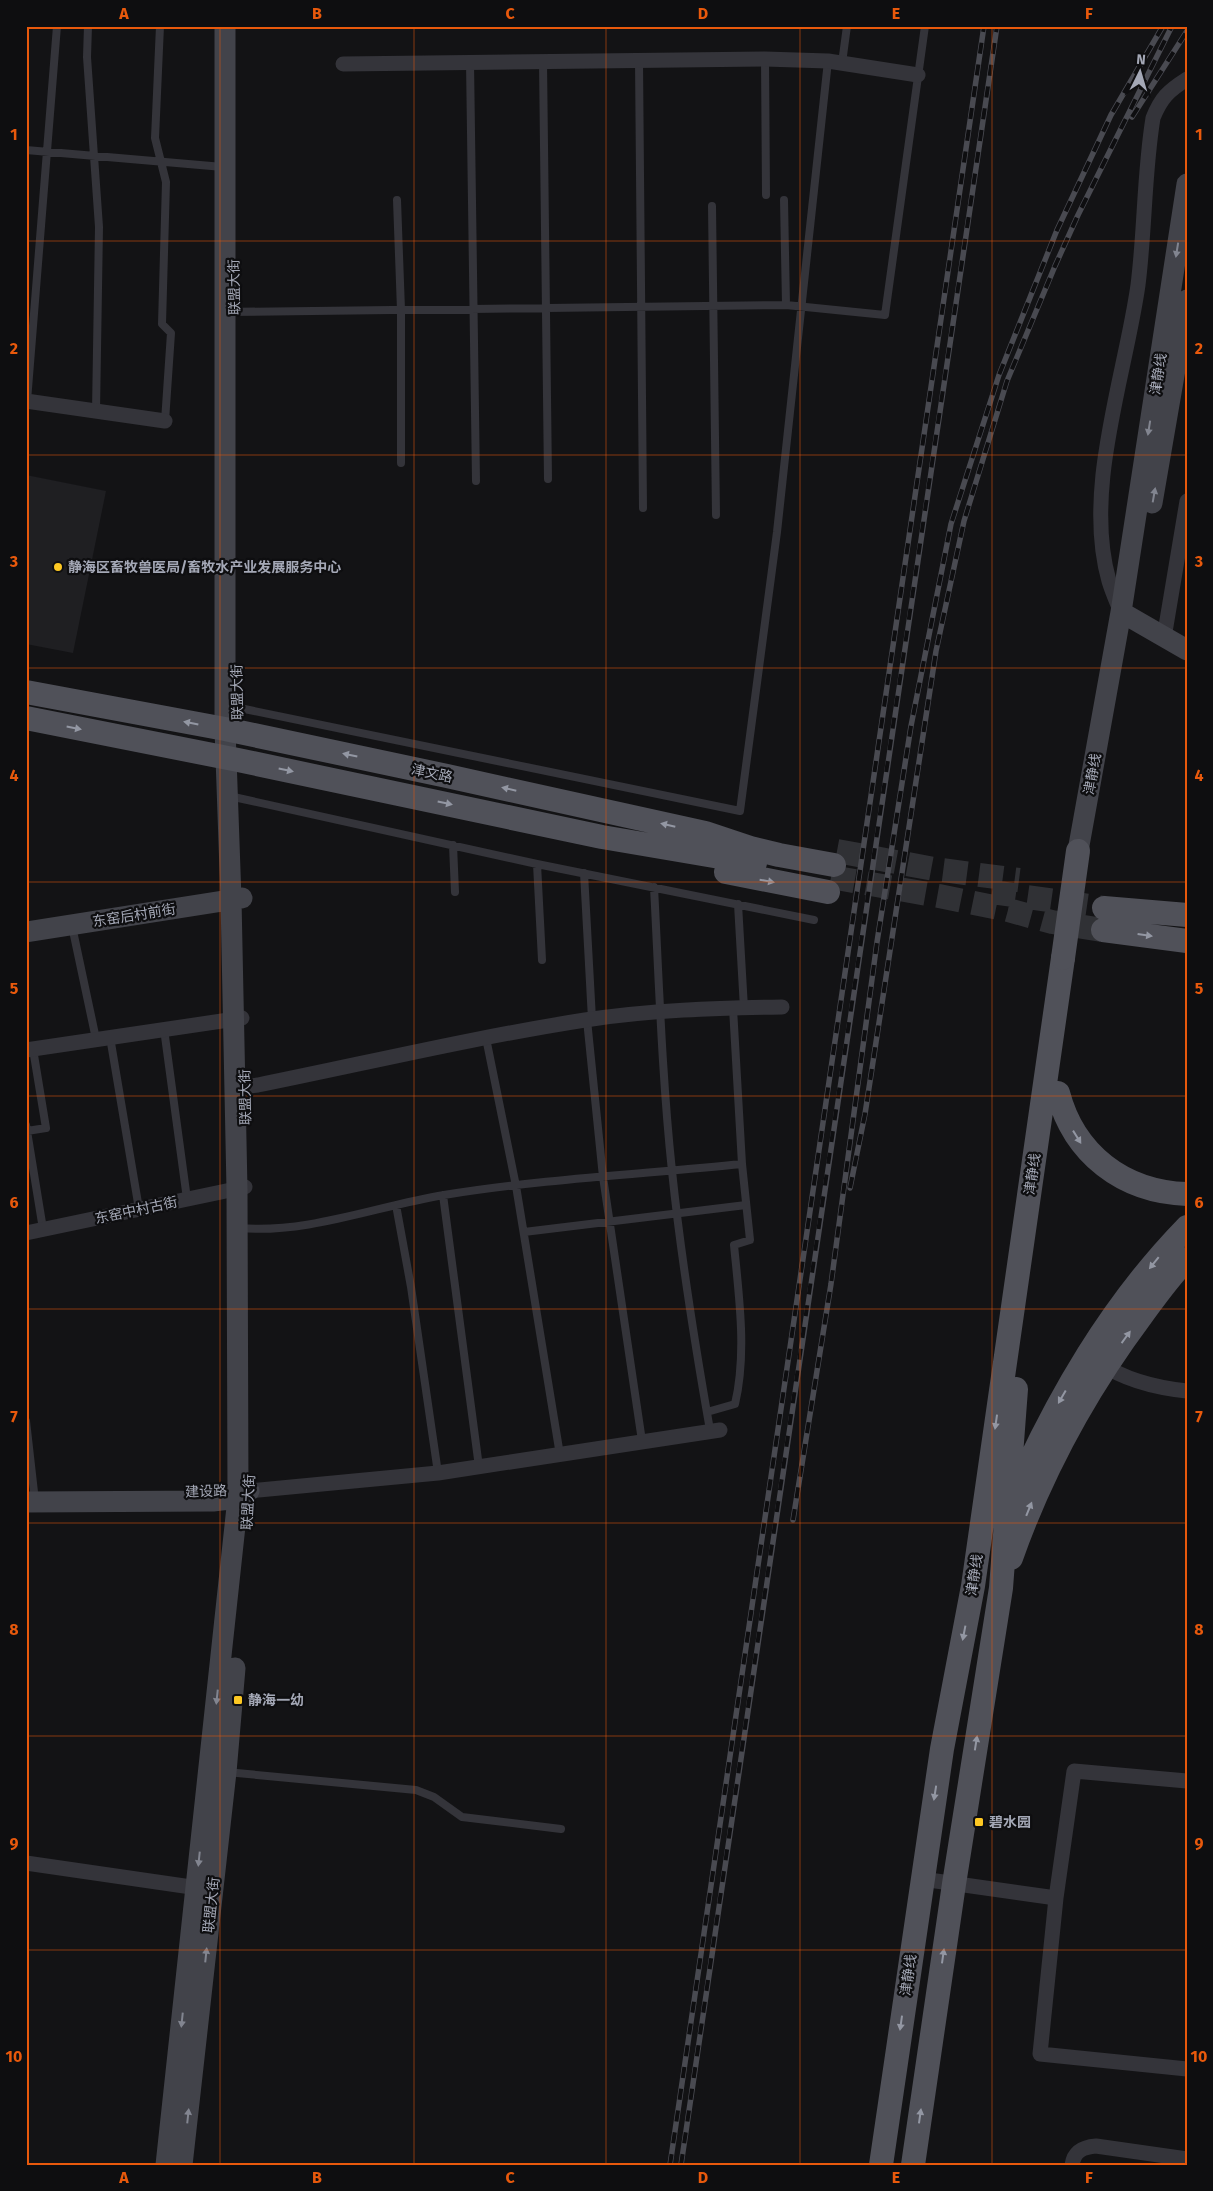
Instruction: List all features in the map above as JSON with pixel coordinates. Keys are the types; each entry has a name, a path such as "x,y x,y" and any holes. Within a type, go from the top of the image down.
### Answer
{"main road":[{"path":"225,26 228,167"},
{"name":"联盟大街","path":"182,2165 204,1889 218,1771 242,1493 242,1188 231,731 228,167 233,26"},
{"name":"津静线","path":"1127,616 1187,184"},
{"name":"津静线","path":"881,2165 942,1749 973,1586 1085,852 1127,616 1187,300"},
{"path":"1127,616 1187,650"},
{"name":"津文路","path":"26,692 231,731 705,833 832,871 756,880 650,855 602,836 232,758 26,718"},
{"name":"东窑后村前街","path":"26,932 236,899"},
{"path":"1187,914 1105,911 1187,941"},
{"name":"津静线","path":"913,2165 954,1884 1001,1588 1014,1406 1058,1093 1069,959"},
{"path":"1058,1093 1063,1113 1081,1144 1108,1168 1128,1181 1147,1189 1168,1194 1187,1194"},
{"path":"1001,1588 1030,1506 1073,1420 1113,1316 1162,1253 1187,1227"},
{"path":"973,1586 1049,1422 1097,1361 1146,1310 1187,1259"},
{"name":"建设路","path":"30,1497 213,1501 242,1493"},
{"path":"166,2165 204,1889"}],"street":[{"path":"343,64 765,60 835,62 918,75"},
{"path":"1127,616 1109,581 1104,555 1103,473 1138,283 1153,118 1159,102 1171,89 1187,80"},
{"path":"26,401 165,421"},
{"path":"1164,638 1187,501"},
{"path":"240,1087 589,1019 660,1012 782,1007"},
{"path":"30,1050 238,1018"},
{"name":"东窑中村古街","path":"26,1233 242,1188"},
{"path":"1097,1361 1150,1384 1187,1390"},
{"path":"242,1493 438,1473 715,1430"},
{"path":"1187,1781 1074,1771 1056,1898 1040,2054 1187,2069"},
{"path":"26,1863 204,1889"},
{"path":"922,1879 1056,1898"},
{"path":"1072,2165 1073,2158 1078,2151 1086,2147 1096,2146 1187,2159"}],"lane":[{"path":"26,401 57,26"},
{"path":"88,26 87,57 99,228 96,411"},
{"path":"160,26 155,138 166,182 162,324 171,333 165,421"},
{"path":"231,706 740,811 777,532 801,306 835,62 847,26"},
{"path":"230,312 786,305 885,315 925,26"},
{"path":"765,60 766,195"},
{"path":"639,61 643,508"},
{"path":"470,62 476,481"},
{"path":"543,62 548,480"},
{"path":"26,150 228,167"},
{"path":"396,200 401,310 401,463"},
{"path":"784,200 786,305"},
{"path":"712,206 716,515"},
{"path":"233,797 537,864 814,920"},
{"path":"453,845 455,892"},
{"path":"537,864 542,960"},
{"path":"584,873 589,1019 604,1177 642,1442"},
{"path":"654,887 660,1012 672,1171 707,1412 715,1430"},
{"path":"707,1412 734,1404 740,1384 740,1309 734,1245 750,1240 742,1164 738,1008 738,904"},
{"path":"72,924 103,1038 139,1209"},
{"path":"164,1029 187,1199"},
{"path":"486,1038 516,1186 560,1455"},
{"path":"30,1050 46,1128 27,1128 43,1229"},
{"path":"242,1228 273,1228 300,1225 443,1195 742,1164"},
{"path":"443,1195 479,1467"},
{"path":"396,1205 411,1287 438,1473"},
{"path":"524,1232 746,1205"},
{"path":"26,1421 30,1497"},
{"path":"218,1771 416,1790 434,1797 462,1817 561,1830"}],"shaded area":[{"name":"静海区畜牧兽医局/畜牧水产业发展服务中心","path":"26,475 106,491 73,653 26,644"}],"tunnel":[{"path":"837,851 934,869 1019,880"},
{"path":"831,877 939,896 1008,910 1052,922 1103,930"},
{"path":"992,892 1104,908"}],"railway":[{"path":"670,2165 984,26"},
{"path":"681,2165 997,26"},
{"path":"793,1520 831,1284 877,942 911,726 951,524 999,375 1057,230 1111,115 1163,26"},
{"path":"850,1188 865,1114 936,651 964,521 1007,381 1055,266 1078,215 1172,26"},
{"path":"1132,117 1187,31"}],"place":[{"name":"静海区畜牧兽医局/畜牧水产业发展服务中心","path":"58,567"},
{"name":"静海一幼","path":"238,1700"},
{"name":"碧水园","path":"979,1822"}]}
